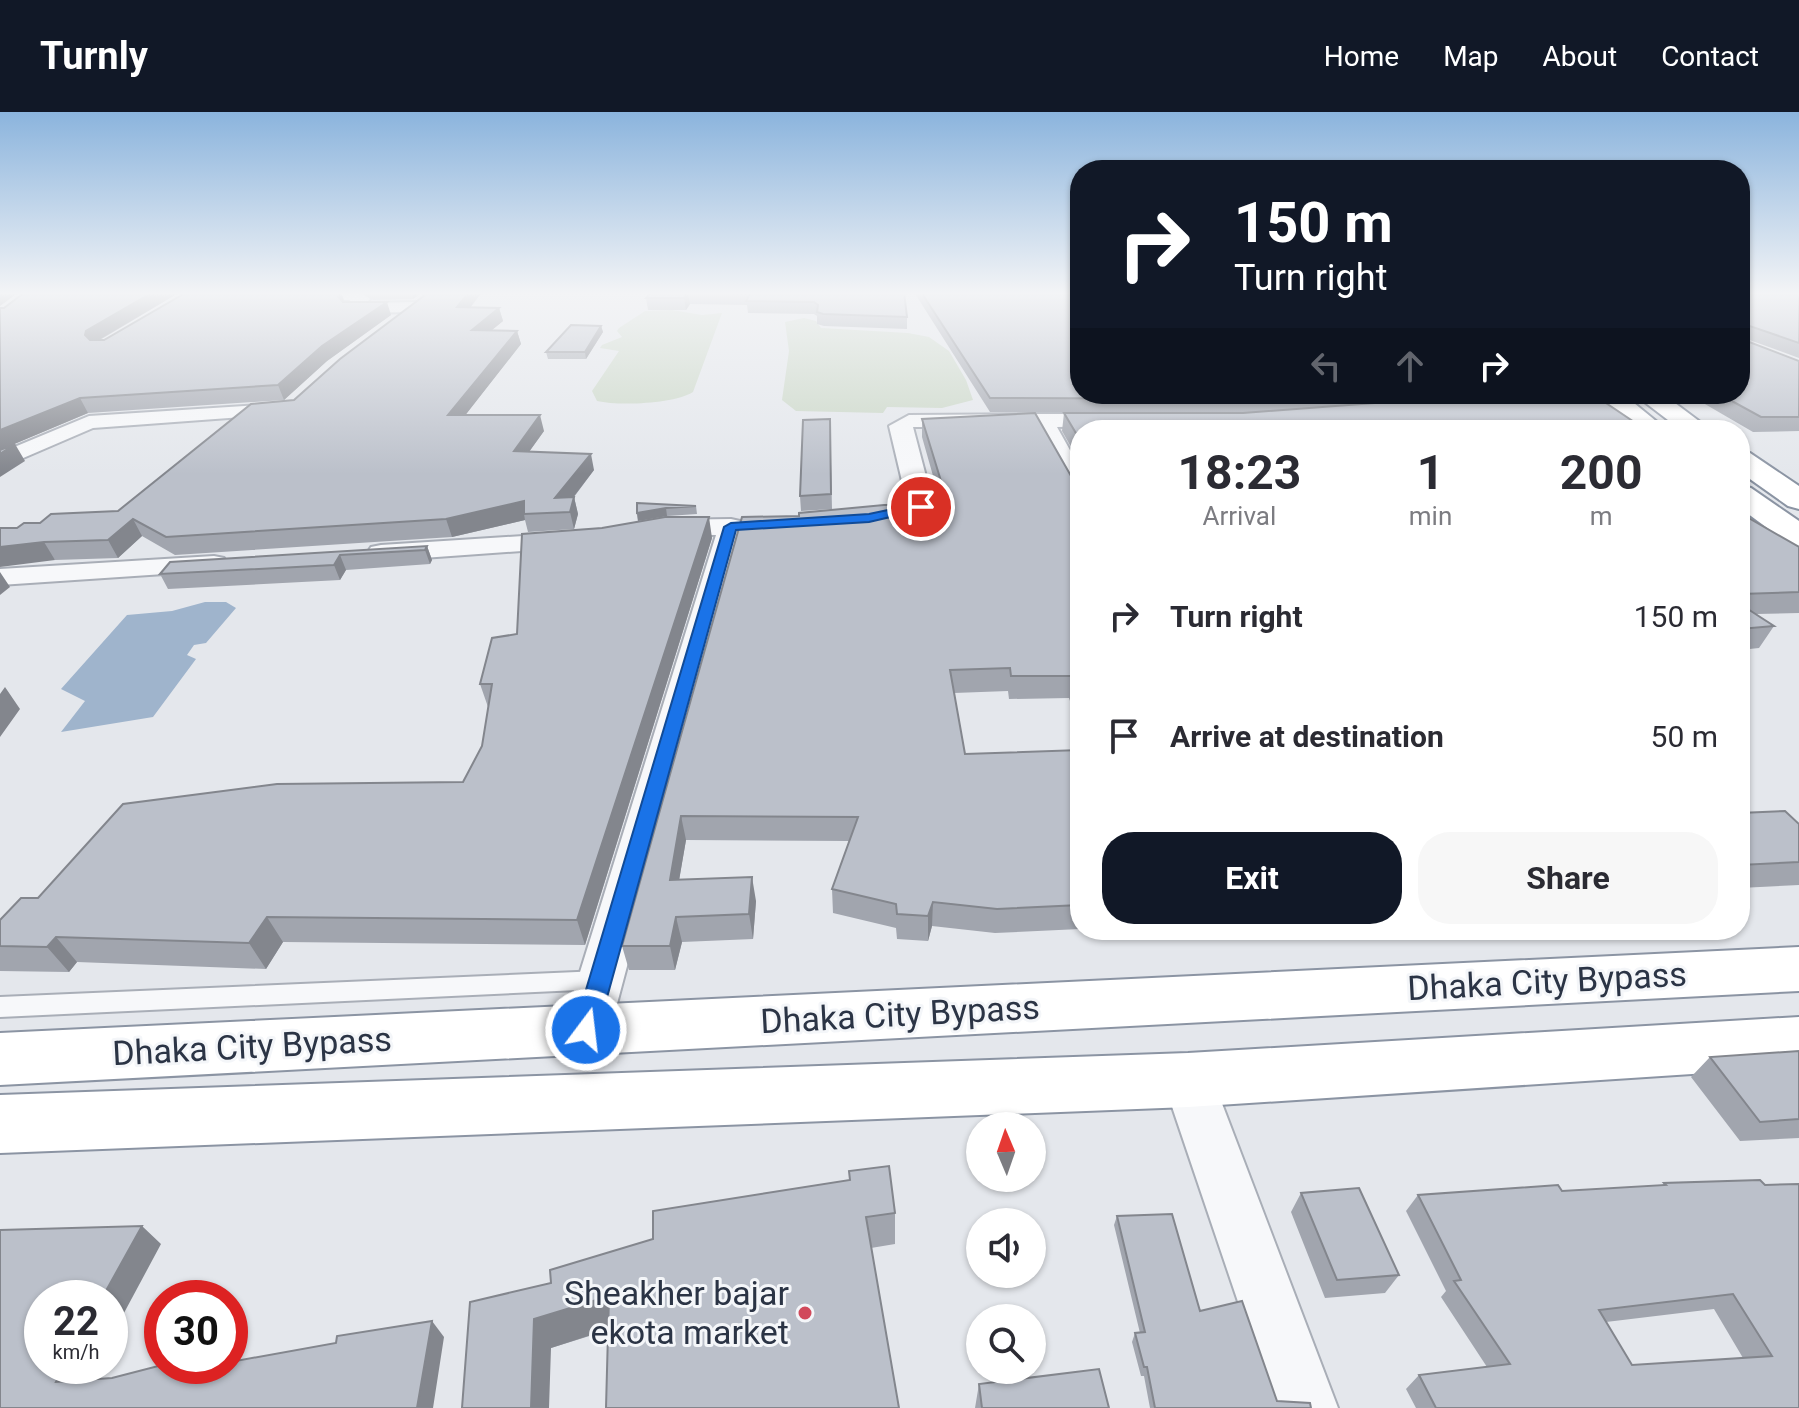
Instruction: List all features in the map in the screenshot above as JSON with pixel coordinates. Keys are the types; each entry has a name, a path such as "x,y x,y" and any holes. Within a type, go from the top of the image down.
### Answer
{"highway":[{"path":"1600,404 1620,420"},
{"path":"1620,404 1641,420"},
{"path":"1660,404 1684,420"},
{"path":"1750,466 1799,500"},
{"path":"1750,501 1799,536"},
{"path":"1750,523 1799,561"},
{"name":"Dhaka City Bypass","path":"0,1059 593,1005 1799,969"},
{"path":"0,1124 1188,1080 1799,1042"}],"street":[{"path":"0,461 89,422 291,409 302,398"},
{"path":"854,519 921,507 900,426 921,420 1127,420"},
{"path":"1042,420 1070,471"},
{"path":"593,1005 746,526 668,527 637,533"},
{"path":"359,554 606,538"},
{"path":"0,577 250,561"},
{"path":"0,601 32,576"},
{"path":"1188,1080 1306,1408"}],"lane":[{"path":"0,1007 593,1005"}],"green space":[{"path":"618,352 708,352 693,392 684,396 646,403 619,403 597,401 592,391"},
{"path":"789,352 950,352 966,380 973,400 942,408 887,407 883,413 796,411 782,400"}],"water":[{"path":"205,602 226,602 236,608 206,643 194,645 187,655 196,659 153,717 61,732 85,701 61,689 127,615 172,611"}],"building":[{"path":"0,352 315,352 278,385 80,398 0,430"},
{"path":"349,352 499,352 448,415 540,415 514,451 591,454 555,498 574,497 570,512 524,514 524,501 446,519 166,537 133,519 108,540 0,547 0,528 40,523 51,514 118,511 251,404 294,400"},
{"path":"960,352 1070,352 1070,398 990,398"},
{"path":"1750,352 1777,352 1799,361 1799,417 1761,417 1737,404 1750,404"},
{"path":"1361,404 1607,404 1631,420 1070,420 1070,423 1064,413 1243,413"},
{"path":"1035,413 1070,474 1070,676 1011,676 1010,668 950,670 965,754 1070,750 1070,905 997,909 933,902 928,916 897,914 896,904 832,889 858,817 681,816 670,880 752,877 749,914 676,917 670,946 622,946 742,517 799,516 799,513 884,505 948,504 922,419"},
{"path":"830,419 831,494 800,496 803,420"},
{"path":"637,503 696,506 637,513"},
{"path":"665,517 709,517 577,920 267,917 249,943 56,937 47,947 0,946 0,920 21,898 38,898 123,804 277,784 463,782 482,746 492,684 480,684 492,638 517,634 522,534 602,528"},
{"path":"1750,519 1799,547 1799,592 1750,594"},
{"path":"427,546 425,550 340,555 334,565 160,574 170,562"},
{"path":"1750,610 1774,626 1750,628"},
{"path":"1785,811 1799,824 1799,862 1750,864 1750,813"},
{"path":"1799,1051 1799,1119 1760,1122 1710,1057"},
{"path":"889,1166 895,1213 866,1217 899,1408 606,1408 609,1296 534,1319 531,1408 462,1408 470,1302 551,1283 550,1270 653,1239 653,1211 850,1180 849,1171"},
{"path":"1760,1180 1765,1185 1799,1184 1799,1408 1436,1408 1419,1375 1510,1364 1454,1281 1461,1280 1418,1195 1558,1185 1562,1191 1666,1185 1664,1183","holes":["1733,1294 1772,1356 1632,1365 1599,1310"]},
{"path":"1359,1188 1399,1275 1337,1280 1301,1193"},
{"path":"1172,1214 1200,1311 1242,1301 1277,1401 1310,1403 1311,1408 1155,1408 1147,1367 1144,1367 1135,1333 1145,1332 1117,1216"},
{"path":"142,1226 112,1280 24,1280 24,1384 128,1384 128,1374 144,1370 144,1384 248,1384 248,1359 336,1343 337,1336 432,1321 417,1408 0,1408 0,1230"},
{"path":"1099,1369 1109,1408 982,1408 979,1384 1046,1384 1046,1376"}],"place":[{"name":"Sheakher bajar ekota market","path":"805,1313"}],"route":[{"path":"586,1030 731,527 869,518 921,507"}]}
